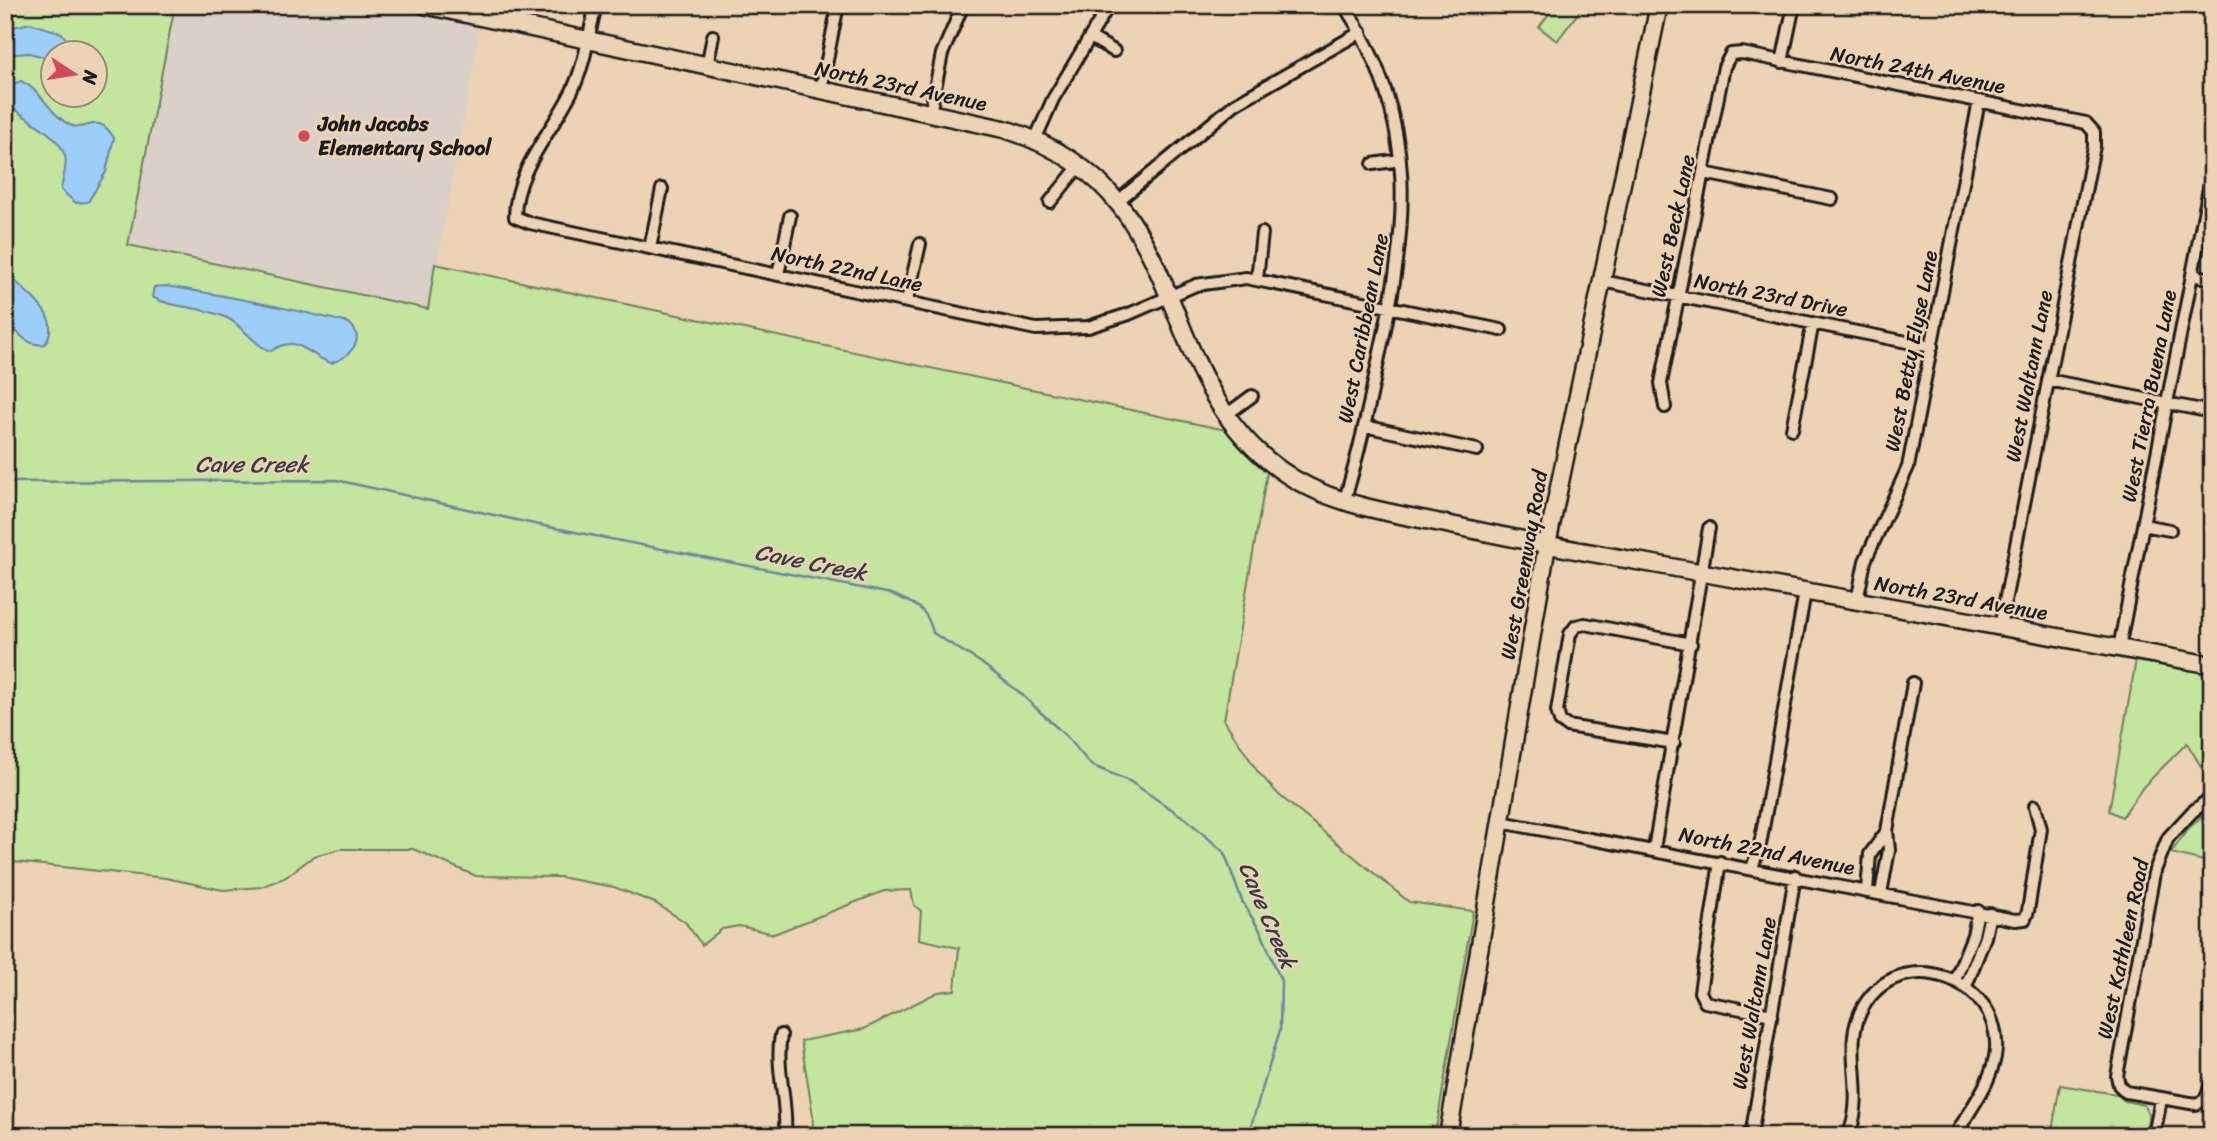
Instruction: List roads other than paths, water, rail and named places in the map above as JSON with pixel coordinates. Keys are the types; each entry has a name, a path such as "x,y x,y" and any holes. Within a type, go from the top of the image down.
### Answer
{"street":[{"name":"North 23rd Avenue","path":"424,5 477,11 587,40 1004,129 1035,140 1080,165 1118,201 1142,237 1206,379 1226,415 1254,449 1278,469 1320,493 1344,502 1547,545 2212,665"},
{"path":"587,40 596,5"},
{"path":"821,90 838,5"},
{"path":"930,113 942,54 963,5"},
{"path":"1035,140 1053,99 1109,5"},
{"name":"West Caribbean Lane","path":"1344,5 1361,32 1384,82 1401,160 1404,206 1399,260 1390,307 1344,502"},
{"name":"West Greenway Road","path":"1448,1136 1547,545 1659,5"},
{"path":"1782,62 1794,5"},
{"path":"1118,201 1235,104 1361,32"},
{"path":"707,66 713,36"},
{"path":"1090,37 1114,51"},
{"name":"North 22nd Lane","path":"587,40 573,88 522,182 515,202 515,217 530,223 1053,330 1088,327 1111,321 1213,280 1257,279 1502,330"},
{"name":"North 24th Avenue","path":"1731,54 2086,123 2094,132"},
{"name":"West Beck Lane","path":"1665,407 1661,383 1724,66 1731,54"},
{"name":"West Betty Elyse Lane","path":"1857,601 1868,553 1908,467 1979,101"},
{"name":"West Waltann Lane","path":"2000,627 2094,132"},
{"path":"1373,164 1401,160"},
{"path":"1050,202 1080,165"},
{"path":"1704,173 1832,199"},
{"name":"West Tierra Buena Lane","path":"2119,648 2212,173"},
{"path":"650,248 662,189"},
{"path":"778,275 790,216"},
{"path":"1257,279 1262,233"},
{"path":"907,301 920,244"},
{"name":"West Tierra Buena Lane","path":"2192,275 2212,279"},
{"name":"North 23rd Drive","path":"1602,281 1931,347"},
{"path":"1792,429 1813,323"},
{"path":"2048,380 2212,412"},
{"path":"1226,415 1252,396"},
{"path":"1364,426 1477,450"},
{"name":"West Tierra Buena Lane","path":"2143,525 2170,530"},
{"path":"1654,849 1675,743 1709,528"},
{"path":"1752,868 1760,845 1805,592"},
{"path":"1675,743 1567,726 1560,721 1557,711 1570,634 1576,626 1585,624 1691,644"},
{"path":"1881,893 1888,857 1887,831 1913,683"},
{"name":"West Kathleen Road","path":"2161,1099 2126,1091 2119,1085 2117,1076 2154,873 2168,838 2192,812 2212,797"},
{"name":"North 22nd Avenue","path":"1501,822 2025,919 2041,828 2035,806"},
{"path":"1867,890 1870,854 1887,831"},
{"path":"1870,854 1888,857"},
{"path":"1720,862 1700,992 1705,1002 1772,1015"},
{"name":"West Waltann Lane","path":"1751,1136 1795,876"},
{"path":"1961,983 1969,946 1984,913"},
{"path":"1961,983 1981,950 1984,913"},
{"path":"1969,946 1981,950"},
{"path":"1848,1136 1858,1099 1854,1032 1866,1002 1882,986 1903,975 1935,973 1961,983 1984,1005 1991,1020 1996,1047 1990,1072 1955,1136"},
{"path":"781,1035 777,1055 786,1113 785,1136"},
{"path":"2154,1136 2161,1099 2196,1104 2205,1100 2212,1082"}],"water":[{"path":"30,23 62,33 65,38 38,38 38,55 29,53 5,55 5,29"},
{"path":"21,81 29,85 38,94 38,108 51,108 63,120 76,127 102,125 114,138 106,172 88,202 76,203 61,190 65,156 52,136 22,115 8,101 5,92"},
{"path":"5,269 45,312 50,322 50,333 45,344 32,343 25,339 10,323 4,305"},
{"path":"166,286 349,323 357,336 356,342 349,353 331,363 295,345 281,346 271,351 227,318 152,297 154,287"}],"waterway":[{"name":"Cave Creek","path":"5,482 336,480 539,525 892,594 914,604 924,612 933,633 980,662 1019,692 1068,738 1091,765 1131,782 1186,819 1224,852 1242,901 1262,934 1281,981 1280,1030 1248,1136"}],"place":[{"name":"John Jacobs Elementary School","path":"304,136"}]}
